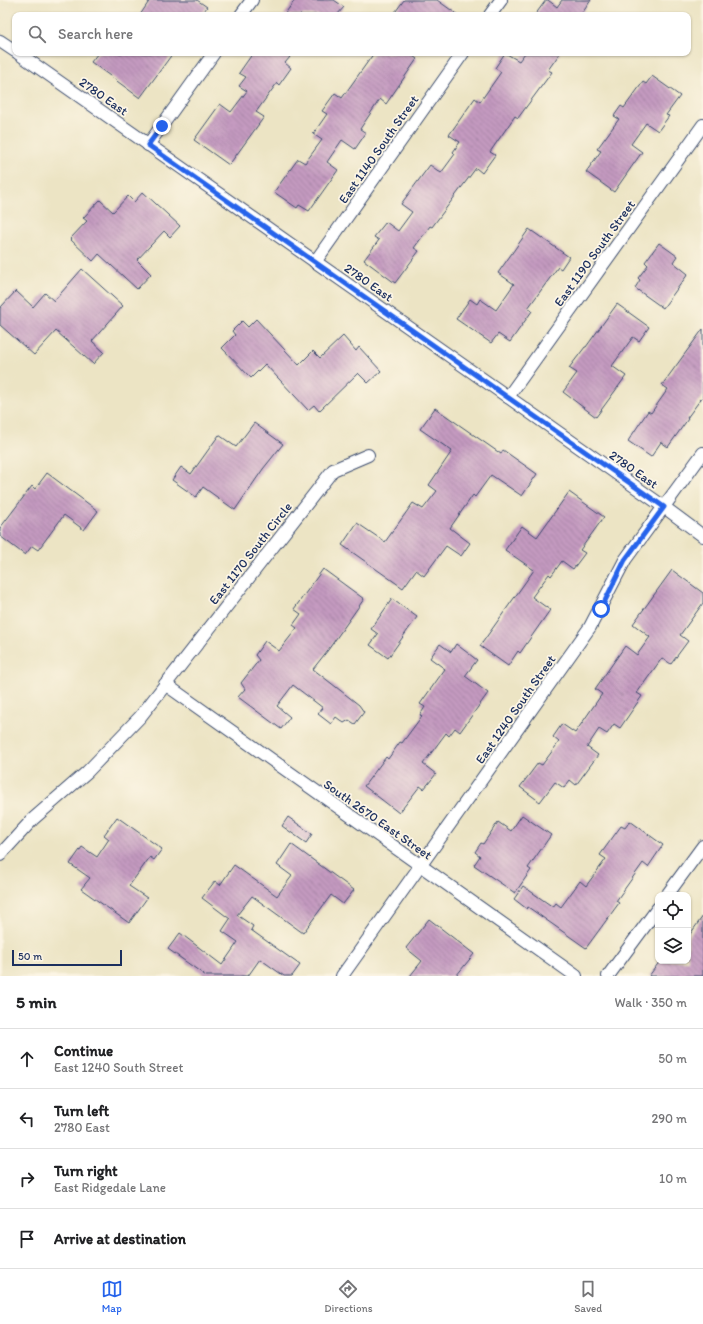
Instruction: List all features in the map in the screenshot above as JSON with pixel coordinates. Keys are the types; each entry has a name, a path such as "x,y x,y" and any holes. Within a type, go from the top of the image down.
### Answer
{"street":[{"path":"243,12 252,0"},
{"path":"492,12 501,0"},
{"path":"0,41 12,49"},
{"name":"2780 East","path":"22,56 508,396 703,536"},
{"path":"148,145 212,56"},
{"name":"East 1140 South Street","path":"315,262 461,56"},
{"name":"East 1190 South Street","path":"508,396 703,125"},
{"name":"East 1240 South Street","path":"342,976 590,627 601,609 625,560 703,453"},
{"name":"East 1170 South Circle","path":"0,855 33,819 87,772 140,717 333,470 368,455"},
{"name":"South 2670 East Street","path":"165,684 576,976"},
{"path":"669,892 703,846"},
{"path":"608,976 655,912"}],"building":[{"path":"150,0 197,0 207,7 203,12 142,12"},
{"path":"295,0 334,0 344,7 340,12 286,12"},
{"path":"404,0 437,0 454,12 395,12"},
{"path":"546,0 557,7 562,0 591,0 583,12 537,12"},
{"path":"96,56 171,56 140,98 91,62"},
{"path":"251,56 290,57 285,63 291,68 279,85 277,83 256,112 264,117 229,165 194,140 220,104 231,112 247,91 239,86 246,77 239,73"},
{"path":"372,56 413,56 417,59 386,104 380,99 360,129 366,133 355,149 342,140 327,162 338,170 309,211 299,205 297,208 274,192 298,159 305,163 322,140 313,134 327,114 322,111 335,93 342,98"},
{"path":"503,56 510,56 519,61 523,56 558,56 548,70 552,72 518,118 515,116 490,152 495,155 482,173 476,168 432,227 430,226 414,248 419,251 395,283 364,260 379,240 374,237 386,222 398,231 412,212 401,204 430,165 441,173 455,154 453,152 460,142 449,135 475,98 480,102 501,72 495,68"},
{"path":"652,76 680,96 666,115 669,116 658,131 646,123 631,144 642,152 614,192 586,172 601,151 597,149 619,119 614,116 621,106 624,108 643,82 646,84"},
{"path":"143,192 180,226 170,237 164,231 137,260 151,274 137,289 99,254 93,261 70,239 87,221 83,218 100,200 113,212 128,196 134,202"},
{"path":"529,229 569,257 561,269 558,267 528,308 532,311 510,342 498,334 491,343 456,319 470,299 477,304 480,299 496,310 514,284 498,273"},
{"path":"659,243 677,256 673,262 688,274 663,308 635,288 640,280 638,278 648,265 645,262"},
{"path":"82,269 123,306 92,341 104,352 93,364 56,331 34,355 0,325 0,308 16,291 33,307 45,293 54,301"},
{"path":"617,304 649,327 639,341 633,337 612,366 626,376 596,417 563,392 577,373 569,368"},
{"path":"256,319 299,365 313,351 320,358 343,336 356,351 359,347 381,371 368,383 358,373 319,411 314,405 308,410 265,364 251,378 222,348 235,335 232,331 242,321 248,327"},
{"path":"703,329 703,396 668,447 661,442 651,457 628,441 648,411 651,413 668,389 662,385"},
{"path":"435,408 501,454 503,450 537,474 522,496 491,475 475,497 473,495 450,528 470,543 461,556 446,546 424,576 416,570 403,588 342,545 357,523 385,542 413,503 423,509 437,491 429,485 452,451 420,429"},
{"path":"254,423 283,444 263,469 235,510 203,487 196,497 172,480 181,467 191,474 219,435 236,447"},
{"path":"47,473 98,511 84,530 64,515 38,550 32,546 25,555 0,536 0,528 32,486 35,489"},
{"path":"569,492 604,517 580,550 585,553 573,569 562,561 551,576 549,574 532,597 550,610 520,653 518,651 508,666 480,646 534,570 505,550 522,526 537,537"},
{"path":"323,569 364,599 313,669 359,705 364,712 355,724 349,720 344,723 336,717 331,724 318,714 323,708 293,685 277,706 290,717 281,729 238,697 245,689 241,683 259,660 255,655 265,641 279,651 297,628 293,625 301,614 294,609"},
{"path":"672,570 703,593 703,603 680,635 688,641 671,664 662,658 637,693 642,696 620,728 614,724 607,734 599,729 587,747 598,755 576,785 570,780 564,788 555,782 540,802 520,787 538,763 542,765 559,742 553,737 562,724 575,733 602,694 595,689 625,646 637,655 650,637 633,624"},
{"path":"392,599 417,617 388,658 370,645 378,634 371,629"},
{"path":"440,644 451,652 456,644 477,660 465,676 488,693 460,732 455,728 449,736 446,733 423,764 436,774 424,789 420,786 399,813 364,786 386,757 388,759 400,742 402,743 422,716 420,715 425,707 420,704 445,669 430,658"},
{"path":"522,815 551,835 528,868 531,870 515,893 474,865 480,856 475,852 481,843 483,844 498,822 511,831"},
{"path":"117,817 162,849 154,860 150,857 129,886 147,898 129,923 81,889 90,878 70,864 82,847 97,857 109,839 104,835"},
{"path":"288,817 312,834 306,843 282,826"},
{"path":"630,821 663,845 648,867 643,863 616,901 619,903 586,948 528,907 527,909 514,899 523,886 553,907 556,903 561,907 580,881 586,886 606,859 600,855 621,826 625,828"},
{"path":"291,844 354,890 343,904 331,895 303,933 252,896 237,915 253,926 251,930 300,965 292,976 284,976 260,959 248,976 206,976 168,949 180,933 222,965 238,942 222,931 230,919 202,898 215,881 220,885 234,865 277,896 292,876 277,865"},
{"path":"703,916 703,976 649,976 658,964 691,964 691,933"},
{"path":"429,919 474,954 456,976 410,976 422,961 406,948"}],"route":[{"path":"162,126 148,145 508,396 664,507 625,560 601,609"}]}
